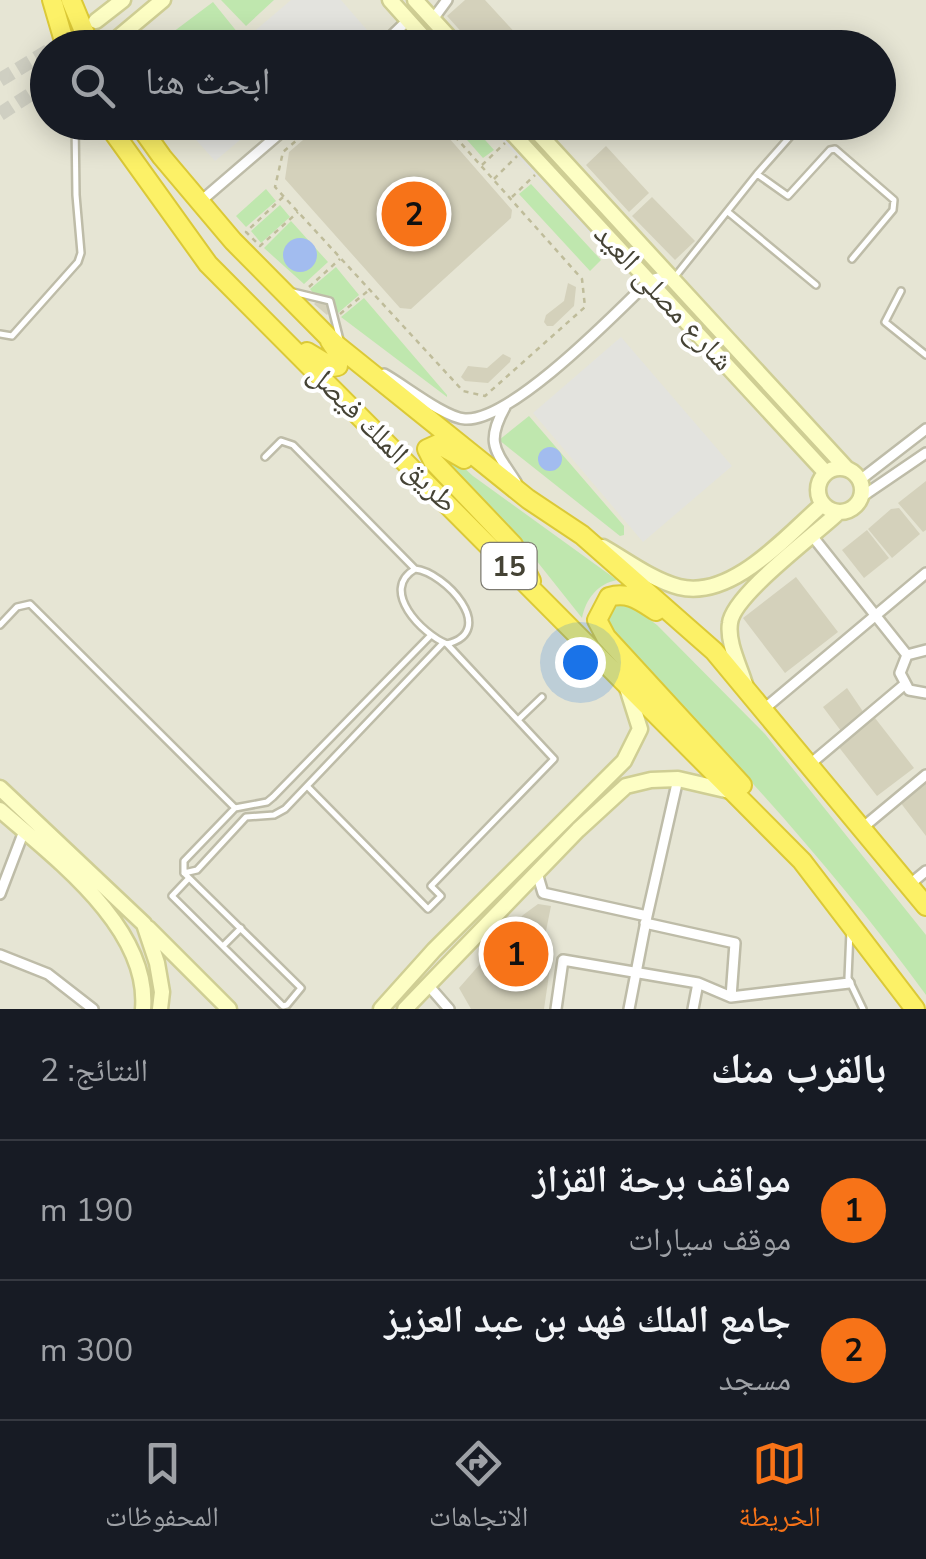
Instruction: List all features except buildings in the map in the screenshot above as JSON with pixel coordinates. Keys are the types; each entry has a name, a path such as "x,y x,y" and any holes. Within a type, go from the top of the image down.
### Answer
{"highway":[{"path":"52,0 61,30"},
{"path":"71,0 84,30"},
{"name":"طريق الملك فيصل","path":"119,140 208,264 802,861 915,1009"},
{"name":"طريق الملك فيصل","path":"152,140 276,286 330,326 346,351 528,499 582,535 714,650 926,906"},
{"path":"263,318 289,340 335,367 340,361 330,326"},
{"path":"512,486 438,444 427,449 432,461 513,545 540,597"},
{"path":"714,650 634,597 609,597 600,609 597,620 606,637 722,760 802,861"}],"street":[{"path":"96,21 123,0"},
{"path":"127,30 163,0"},
{"path":"390,0 417,30"},
{"path":"415,0 443,30"},
{"path":"433,19 447,0"},
{"path":"398,30 408,20"},
{"path":"201,201 272,140"},
{"name":"شارع مصلى العيد","path":"517,140 826,473"},
{"name":"شارع مصلى العيد","path":"545,140 847,469"},
{"path":"346,351 450,415 465,420 480,417 506,404 550,372 650,280 671,277"},
{"path":"506,404 492,440 495,451 528,499"},
{"path":"860,480 926,429"},
{"path":"745,684 731,640 730,623 748,592 839,512 852,509 860,498 922,456 926,470"},
{"path":"839,512 823,504 817,492 826,473 836,468 847,469 860,480 860,498"},
{"path":"582,535 661,580 702,589 724,584 742,574 823,504"},
{"path":"813,537 907,655"},
{"path":"764,709 926,573"},
{"path":"926,650 907,655 900,666 904,685 915,693 926,694"},
{"path":"381,1009 434,950 624,761 640,729 625,683"},
{"path":"809,765 904,685"},
{"path":"860,829 926,774"},
{"path":"629,1009 678,779"},
{"path":"404,1009 626,786 678,779 735,792"},
{"path":"0,788 229,1009"},
{"path":"0,810 110,913 140,966 143,1009"},
{"path":"0,894 24,831"},
{"path":"909,885 926,871"},
{"path":"537,873 543,893 735,943 731,996"},
{"path":"144,924 162,992 160,1009"},
{"path":"0,955 48,974 93,1009"},
{"path":"556,1009 563,960 698,983 731,996 849,983"},
{"path":"693,1009 698,983"},
{"path":"420,996 449,1009"}],"lane":[{"path":"0,334 12,336 78,262 81,253 76,140"},
{"path":"671,277 787,140"},
{"path":"757,174 788,196 830,150 835,150 867,176 896,205 852,259"},
{"path":"728,212 816,285"},
{"path":"276,286 330,300 330,326"},
{"path":"900,291 885,322 926,355"},
{"path":"265,457 281,442 293,445 415,569 432,573 467,608 471,618 469,628 457,641 445,643 286,809 274,815 246,816 197,870 187,875 172,896 283,1006 301,988 187,875 184,861 235,808 273,797 432,635"},
{"path":"307,786 428,909 441,896 431,886 553,762 554,756 445,643 432,635 400,595 403,580 415,569"},
{"path":"0,626 17,607 30,604 235,808"},
{"path":"519,719 542,696"},
{"path":"851,924 846,965 849,983 864,1009"},
{"path":"223,946 240,928"}],"path":[{"path":"297,140 283,152 274,186 463,391 485,396 585,307 582,279 458,140"},
{"path":"480,166 509,140"},
{"path":"493,180 525,148"},
{"path":"510,199 542,167"},
{"path":"284,196 246,232 260,246 298,212"},
{"path":"300,294 340,258"},
{"path":"330,326 369,290"}],"shaded area":[{"path":"0,0 926,0 926,1009 0,1009"},
{"path":"291,0 341,0 367,30 256,30"},
{"path":"196,140 240,140 215,161"},
{"path":"502,140 508,140 622,261 619,264"},
{"path":"621,337 732,466 643,542 533,413"}],"green space":[{"path":"221,0 274,0 246,26"},
{"path":"213,2 236,30 176,30"},
{"path":"467,140 485,140 494,150 483,158"},
{"path":"531,184 601,260 590,271 519,194"},
{"path":"266,189 276,201 246,227 236,216"},
{"path":"280,205 290,217 261,243 251,231"},
{"path":"291,221 328,262 304,284 264,248"},
{"path":"336,267 359,295 338,313 329,297 314,294 310,289"},
{"path":"364,298 447,395 447,397 341,317"},
{"path":"529,416 624,526 624,535 620,536 499,440"},
{"path":"442,455 450,455 473,476 617,580 594,593 582,618 528,550 468,492"},
{"path":"627,603 657,625 765,734 926,935 926,995 773,806 606,628 605,612 613,604"}],"water":[{"path":"300,238 312,243 317,255 312,267 300,272 288,267 283,255 288,243"},
{"path":"550,447 562,459 550,471 538,459"}],"tunnel":[{"path":"0,80 30,62"},
{"path":"0,114 30,95"}],"place":[{"name":"جامع الملك فهد بن عبد العزيز","path":"414,214"},
{"name":"مواقف برحة القزاز","path":"516,954"}]}
